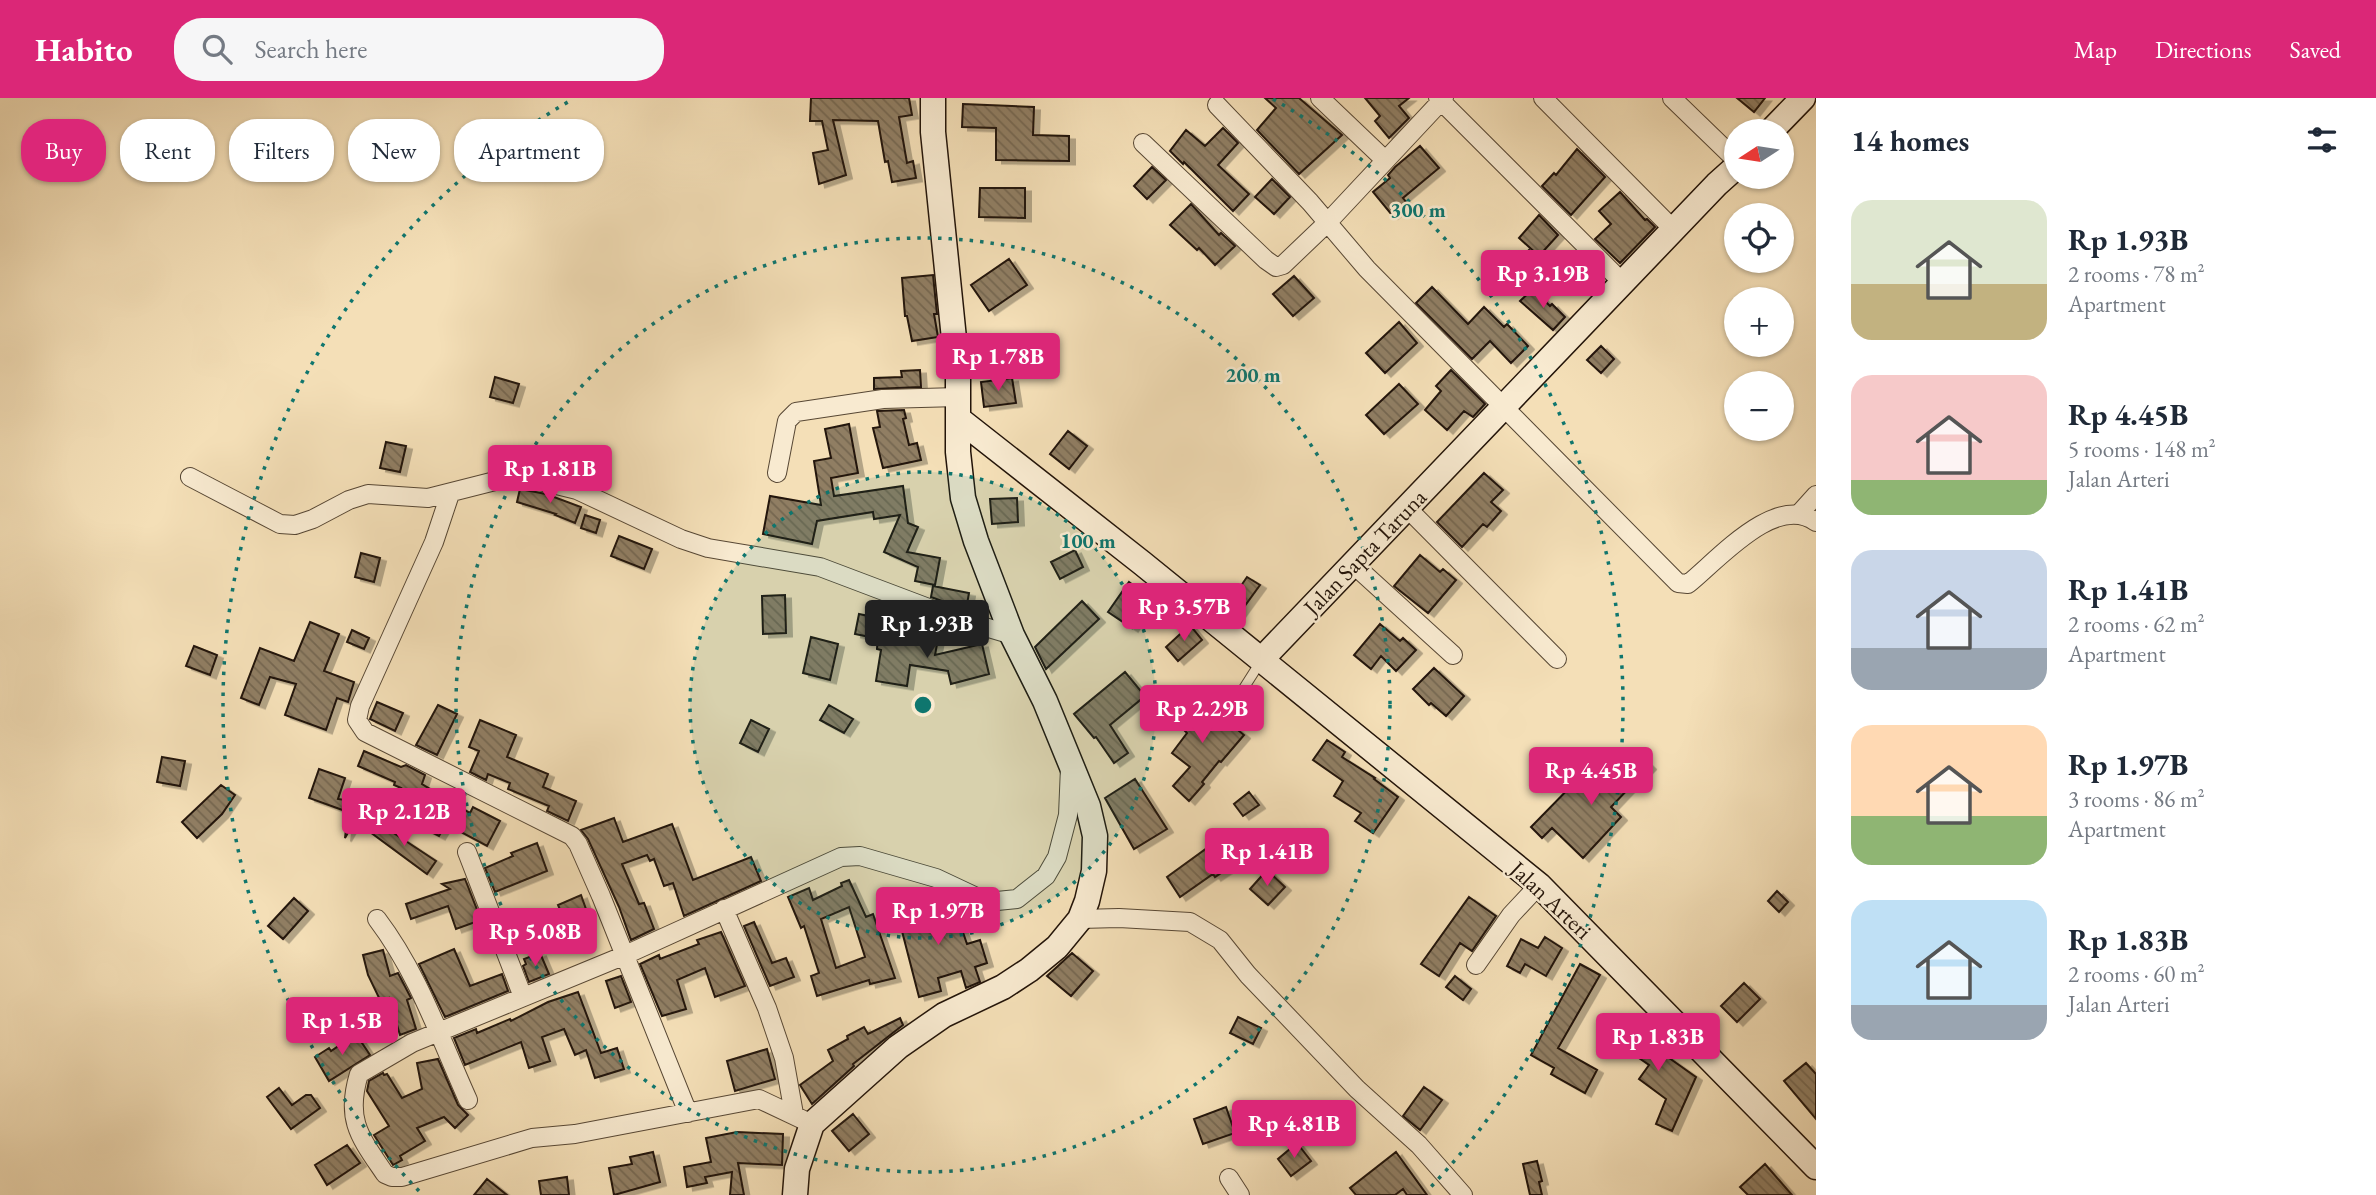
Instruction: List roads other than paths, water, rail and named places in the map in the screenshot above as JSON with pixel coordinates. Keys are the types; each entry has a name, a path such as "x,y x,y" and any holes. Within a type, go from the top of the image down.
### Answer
{"street":[{"path":"803,1119 944,1015 1003,986 1029,970 1057,947 1080,919 1094,871 1095,836 1088,806 1045,701 1012,635 976,541 963,498 958,452 959,409 933,132 933,98"},
{"path":"1321,98 1385,160"},
{"path":"1543,98 1673,229"},
{"path":"1672,98 1724,148"},
{"path":"1783,119 1803,98"},
{"path":"1143,143 1276,267 1283,265 1326,223 1441,99 1622,282"},
{"path":"1217,105 1310,202 1367,269 1678,583 1688,584 1762,523 1798,514 1816,495"},
{"name":"Jalan Sapta Taruna","path":"1262,659 1503,405 1724,179"},
{"path":"777,472 787,421 796,412 883,399 959,409 1262,659"},
{"path":"190,477 280,524 295,525 349,500 369,494 419,499 450,494 499,480 524,477 547,481 577,490 662,530 708,548 820,567 944,614 1012,635"},
{"path":"450,494 433,542 356,720 365,732 572,836 601,896 688,1113"},
{"path":"1407,508 1557,659"},
{"path":"1798,514 1816,522"},
{"path":"1353,564 1453,655"},
{"name":"Jalan Arteri","path":"1262,659 1539,885 1816,1167"},
{"path":"803,1119 759,1099 575,1133 532,1138 402,1177 392,1177 385,1174 357,1134 354,1090 359,1074 412,1043 623,956 848,856 860,856 936,878 987,902 1017,899 1046,876 1057,857 1068,816 1070,763"},
{"path":"467,852 523,997"},
{"path":"1476,965 1511,915 1539,885"},
{"path":"724,909 767,1008 803,1119 795,1195"},
{"path":"377,919 397,945 417,982 468,1100"},
{"path":"1080,919 1191,922 1220,940 1248,975 1357,1089 1419,1145 1463,1195"},
{"path":"1229,1178 1240,1195"}],"lane":[{"path":"1230,710 1262,659"}]}
